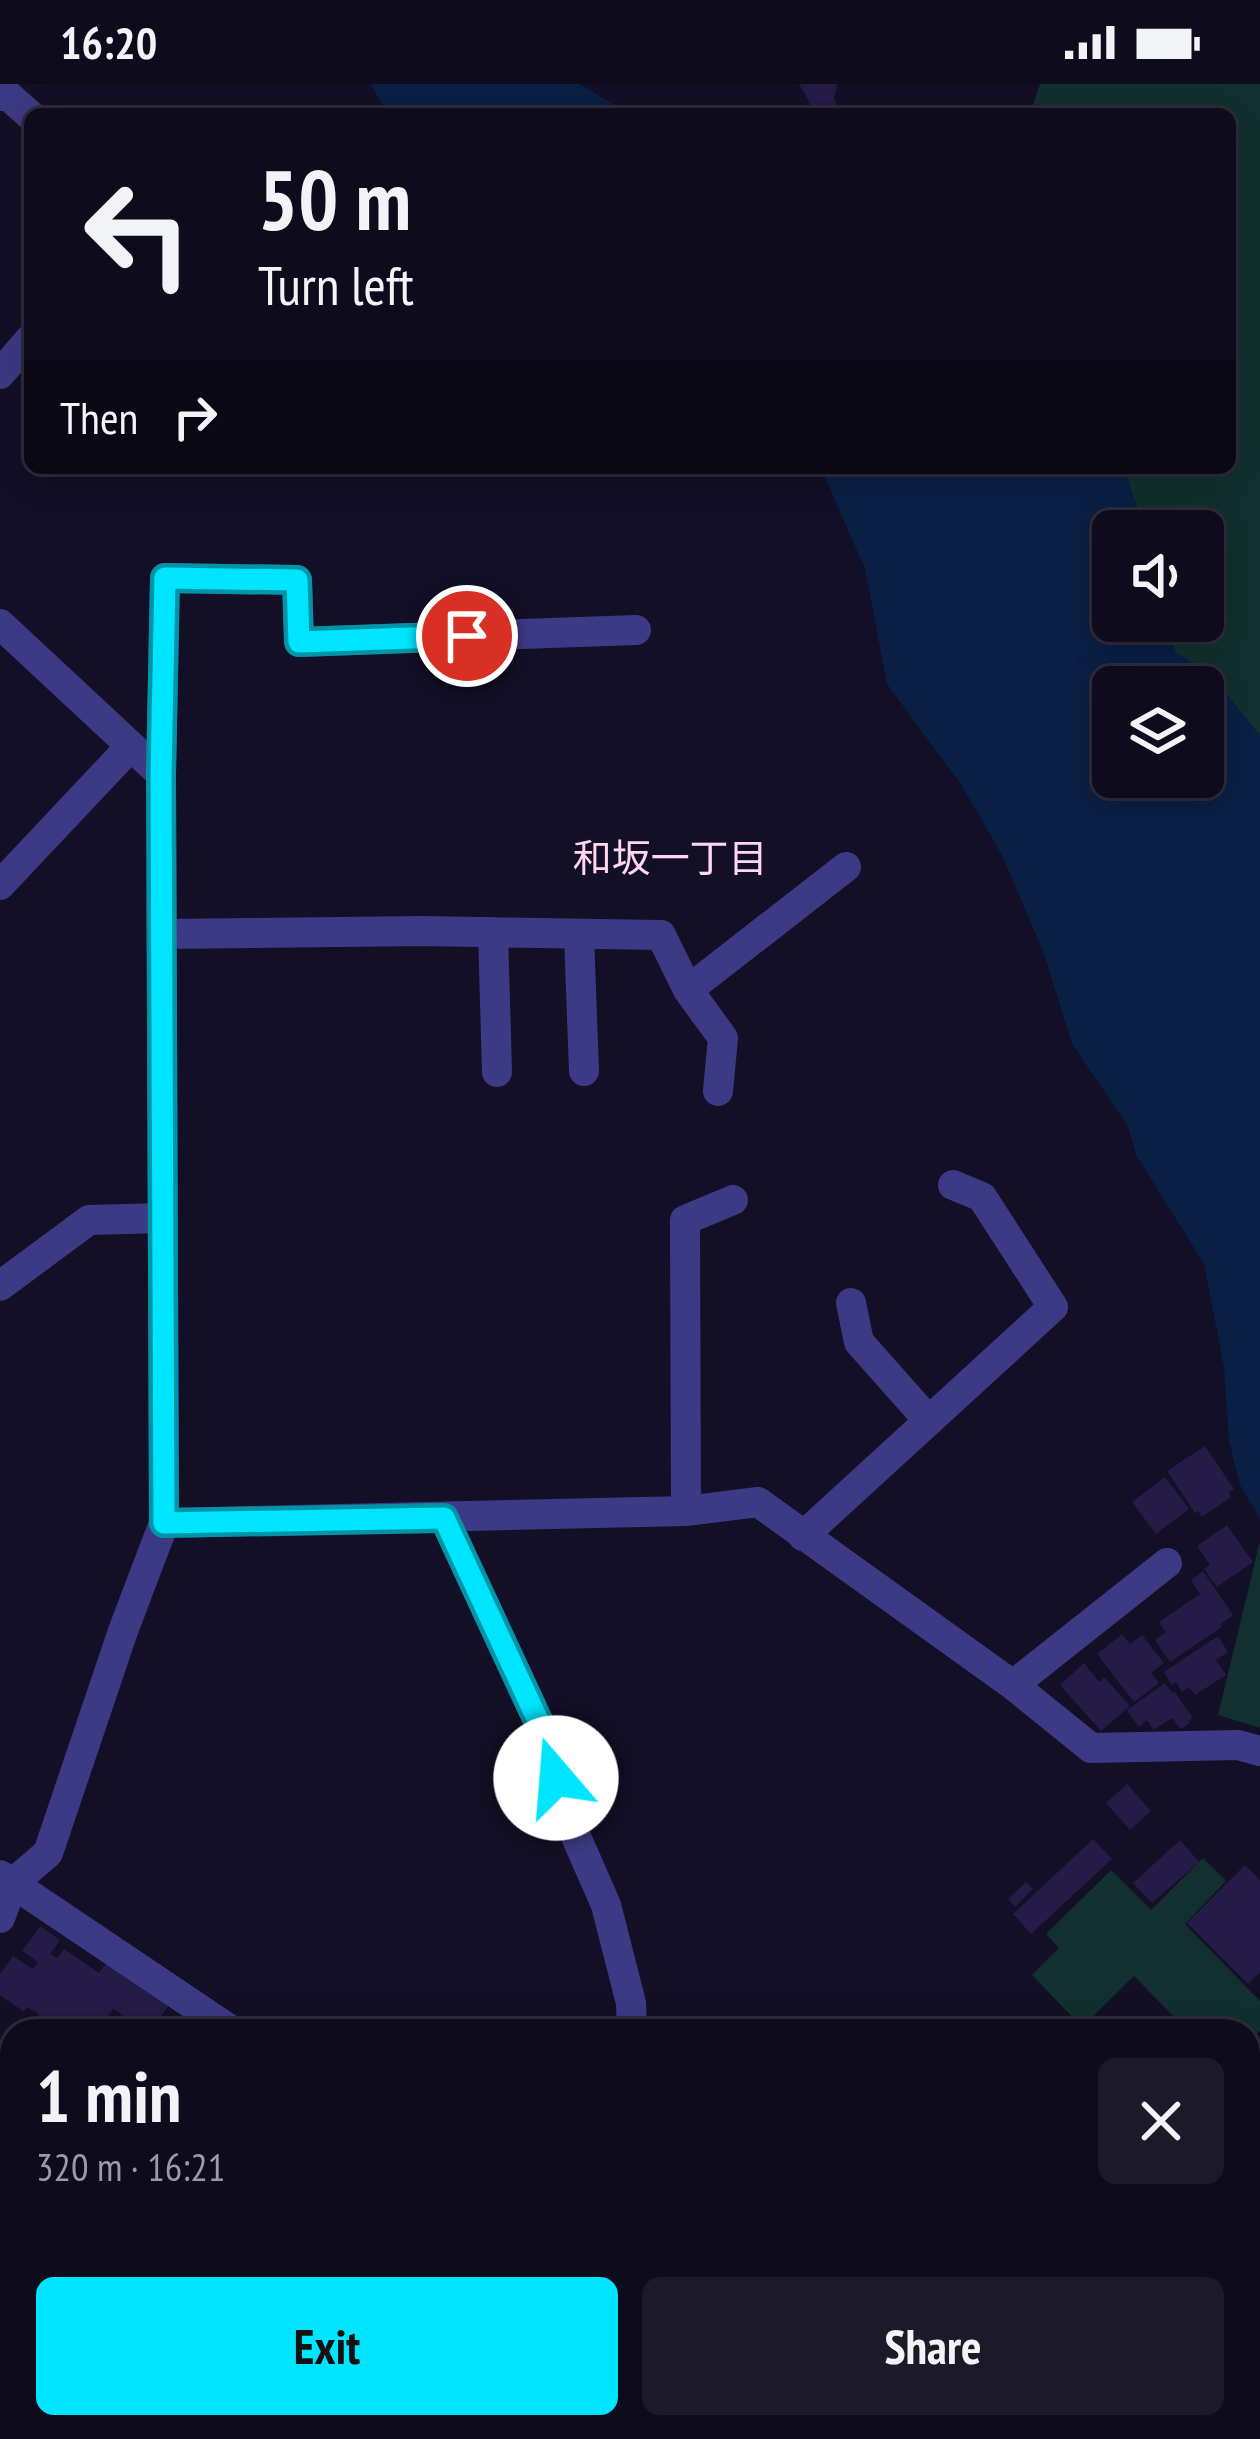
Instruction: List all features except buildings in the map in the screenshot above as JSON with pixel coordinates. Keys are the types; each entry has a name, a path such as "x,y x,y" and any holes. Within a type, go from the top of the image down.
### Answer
{"street":[{"path":"0,96 4,92 24,110"},
{"path":"0,374 24,346"},
{"path":"0,1918 6,1879 48,1852 164,1523 161,774 165,578 297,580 299,642 636,630"},
{"path":"0,624 161,774"},
{"path":"0,885 131,746"},
{"path":"688,990 846,867"},
{"path":"493,932 497,1072"},
{"path":"162,934 661,935 688,990 722,1038 718,1091"},
{"path":"579,935 584,1071"},
{"path":"803,1536 1053,1307 982,1197 953,1185"},
{"path":"686,1510 685,1220 733,1200"},
{"path":"0,1286 89,1220 164,1218"},
{"path":"851,1303 859,1342 929,1420"},
{"path":"164,1523 686,1510 758,1502 1013,1685 1091,1748 1238,1745 1260,1751"},
{"path":"444,1518 548,1742 566,1814 606,1905 632,2019"},
{"path":"1013,1685 1167,1563"},
{"path":"6,1879 214,2019"}],"green space":[{"path":"1040,84 1260,84 1260,736 1224,691 1224,666 1197,666 1175,652 1173,642 1224,642 1224,510 1138,510 1126,474 1236,474 1236,108 1032,108"},
{"path":"1260,1541 1260,1728 1218,1715"},
{"path":"1203,1858 1226,1881 1185,1924 1260,2001 1260,2019 1176,2019 1134,1976 1090,2019 1074,2019 1032,1975 1059,1948 1046,1934 1111,1870 1151,1910"}],"water":[{"path":"370,84 580,84 619,108 385,108"},
{"path":"824,474 1126,474 1138,510 1092,510 1092,642 1173,642 1175,652 1197,666 1092,666 1092,798 1224,798 1224,691 1260,736 1260,1519 1240,1485 1229,1441 1224,1367 1204,1264 1136,1155 1128,1126 1072,1044 1044,954 1003,857 962,786 887,684 865,569"}],"district":[{"name":"和坂一丁目","path":"670,857"}],"route":[{"path":"467,636 299,642 297,580 165,578 161,774 164,1523 444,1518 548,1742 556,1778"}]}
